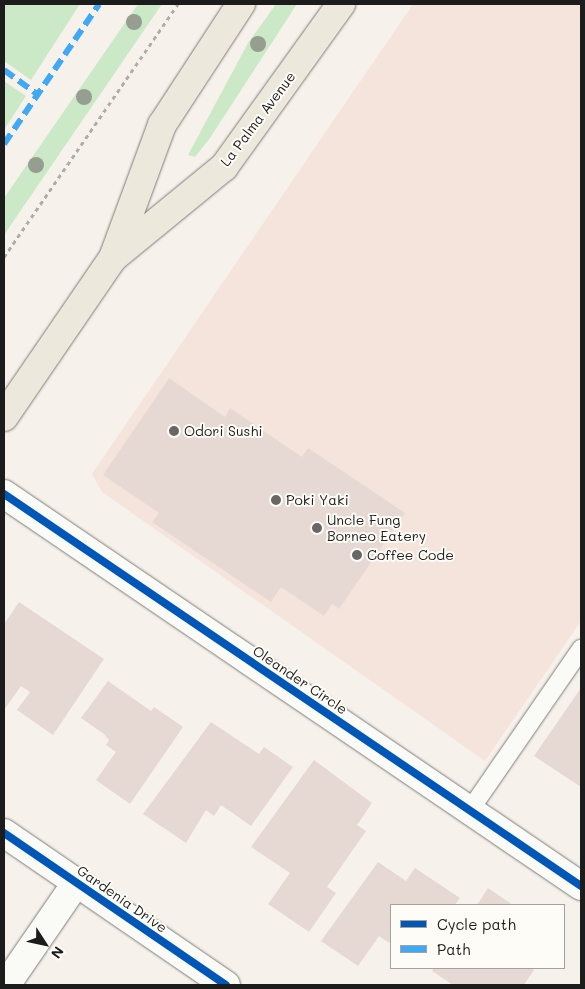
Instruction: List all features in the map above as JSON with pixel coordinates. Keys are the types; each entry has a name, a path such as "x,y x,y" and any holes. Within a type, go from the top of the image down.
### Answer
{"main road":[{"name":"La Palma Avenue","path":"4,417 113,258 162,126 241,4"},
{"name":"La Palma Avenue","path":"113,258 224,167 341,4"}],"street":[{"name":"Oleander Circle","path":"4,494 581,886"},
{"name":"Gardenia Drive","path":"4,833 226,985"},
{"path":"6,985 76,882"}],"lane":[{"path":"470,810 581,649"}],"path":[{"path":"4,257 178,4"}],"shaded area":[{"path":"413,4 581,4 581,621 485,761 102,492 92,474"}],"green space":[{"path":"4,4 80,4 31,80 4,61"},
{"path":"138,4 162,4 4,235 4,198"},
{"path":"276,4 297,4 210,138 195,157 188,155 248,43"},
{"path":"4,81 26,96 4,130"}],"building":[{"path":"169,378 225,417 230,408 302,457 308,448 405,513 339,609 332,604 324,616 281,587 271,602 152,522 159,513 103,475"},
{"path":"19,602 104,659 53,735 17,710 30,692 21,686 4,710 4,624"},
{"path":"108,681 151,711 154,707 183,727 130,804 96,780 116,752 106,745 109,740 104,734 81,718"},
{"path":"581,688 581,787 534,756"},
{"path":"211,722 259,754 264,747 293,767 251,826 221,805 214,816 206,810 186,843 143,814"},
{"path":"314,760 372,803 357,825 366,831 327,887 336,893 309,932 268,904 290,873 251,847"},
{"path":"378,862 406,881 415,868 460,898 456,904 390,904 390,942 389,943 379,936 358,966 321,941"},
{"path":"488,888 512,904 478,904"},
{"path":"433,969 534,970 524,985 453,985 432,971"}],"marked path":[{"path":"4,144 99,4"},
{"path":"4,70 37,94"}],"cycle path":[{"path":"4,494 581,886"},
{"path":"4,833 226,985"}],"place":[{"name":"Odori Sushi","path":"174,431"},
{"name":"Poki Yaki","path":"276,500"},
{"name":"Uncle Fung Borneo Eatery","path":"317,528"},
{"name":"Coffee Code","path":"357,555"}]}
